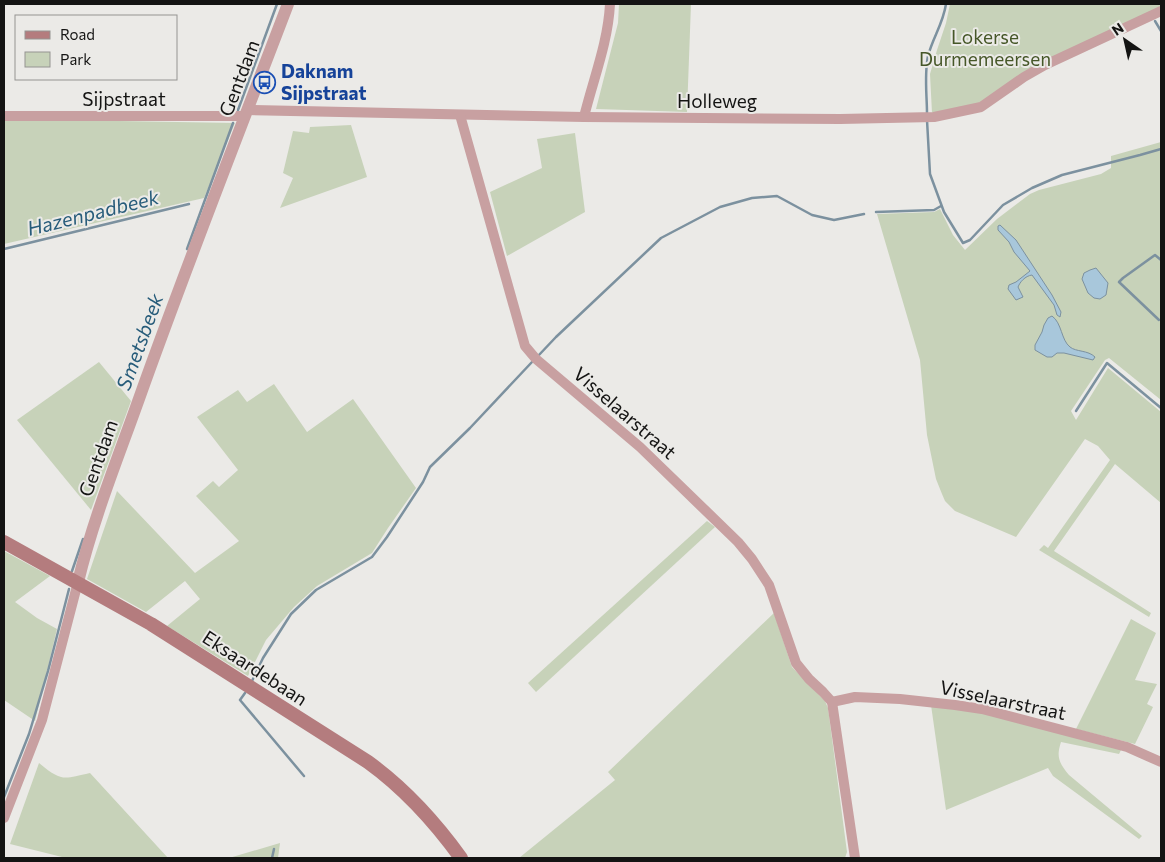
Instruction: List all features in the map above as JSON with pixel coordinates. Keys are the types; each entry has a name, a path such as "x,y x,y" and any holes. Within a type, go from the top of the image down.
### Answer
{"main road":[{"name":"Eksaardebaan","path":"4,542 121,606 190,648 378,770 400,787 461,858"}],"street":[{"name":"Gentdam","path":"4,818 42,720 94,526 204,221 288,4"},
{"path":"584,118 604,41 610,4"},
{"name":"Holleweg","path":"246,113 584,118 830,119 934,117 981,106 1045,65 1161,11"},
{"name":"Sijpstraat","path":"4,116 246,113"},
{"name":"Visselaarstraat","path":"460,115 525,346 536,359 640,447 738,542 769,585 796,663 808,679 832,702 855,697 900,699 982,709 1127,747 1161,762"},
{"path":"832,702 855,858"}],"green space":[{"path":"619,4 691,4 687,112 596,109 618,23"},
{"name":"Lokerse Durmemeersen","path":"950,4 1161,4 1161,7 977,104 932,113 930,74"},
{"path":"4,119 235,123 204,198 4,244"},
{"path":"351,125 367,177 280,208 293,178 283,173 293,131 309,133 310,127"},
{"path":"575,133 585,212 507,256 490,192 542,168 537,139"},
{"path":"1161,142 1161,400 1109,358 1105,360 1071,411 1076,420 1108,368 1161,412 1161,503 1115,464 1054,551 1151,613 1149,617 1039,550 1044,545 1048,548 1110,460 1098,446 1085,439 1016,537 955,511 945,501 936,479 927,435 920,360 877,214 934,212 940,209 953,235 965,250 997,219 1030,194 1101,174 1111,168 1111,156"},
{"path":"99,362 131,401 91,510 17,420"},
{"path":"274,384 307,432 353,399 416,488 372,553 317,586 294,607 266,640 248,676 167,626 200,599 185,581 146,612 87,579 117,491 195,573 239,541 196,496 213,481 219,487 238,470 197,417 238,390 247,402"},
{"path":"707,521 715,527 536,692 528,683"},
{"path":"4,551 50,576 15,602 37,618 57,629 35,721 4,700"},
{"path":"774,613 792,667 825,701 828,708 847,852 845,858 519,858 615,780 608,772"},
{"path":"1131,619 1156,633 1135,680 1157,684 1147,704 1153,707 1135,744 1076,729"},
{"path":"931,705 978,712 1122,748 1119,754 1061,742 1059,756 1063,767 1069,775 1142,836 1139,839 1053,776 1048,768 946,810"},
{"path":"39,763 58,776 63,777 74,777 90,773 168,858 66,858 10,844"},
{"path":"280,843 278,858 229,858"}],"water":[{"path":"1000,225 1016,240 1052,295 1061,312 1060,317 1057,315 1054,305 1032,275 1023,280 1018,287 1023,297 1016,300 1008,289 1009,285 1030,271 998,230"},
{"path":"1096,268 1108,283 1106,295 1100,299 1094,298 1088,293 1082,279 1084,273"},
{"path":"1052,316 1058,323 1067,344 1073,349 1092,355 1095,357 1093,360 1064,353 1057,353 1052,357 1047,357 1035,350 1035,345 1044,325 1048,318"}],"waterway":[{"name":"Smetsbeek","path":"238,110 277,4"},
{"path":"927,114 926,78 928,56 943,18 946,4"},
{"path":"1155,21 1161,31"},
{"path":"927,120 930,174 944,212 963,243 970,240 1003,205 1032,188 1062,175 1161,149"},
{"name":"Smetsbeek","path":"187,249 233,123"},
{"path":"538,356 661,238 720,207 752,198 777,196 812,215 834,220 864,214"},
{"name":"Hazenpadbeek","path":"4,249 189,204"},
{"path":"876,212 934,210 941,206"},
{"path":"1159,320 1119,282 1155,255 1161,260"},
{"path":"252,681 263,658 291,614 316,590 372,557 423,482 430,467 470,428 532,362"},
{"path":"1076,411 1107,363 1161,408"},
{"name":"Smetsbeek","path":"72,571 83,539"},
{"name":"Smetsbeek","path":"4,797 29,734 48,671 69,589"},
{"path":"245,693 240,700 304,776"},
{"path":"272,858 274,849"}],"place":[{"name":"Daknam Sijpstraat","path":"265,82"}]}
